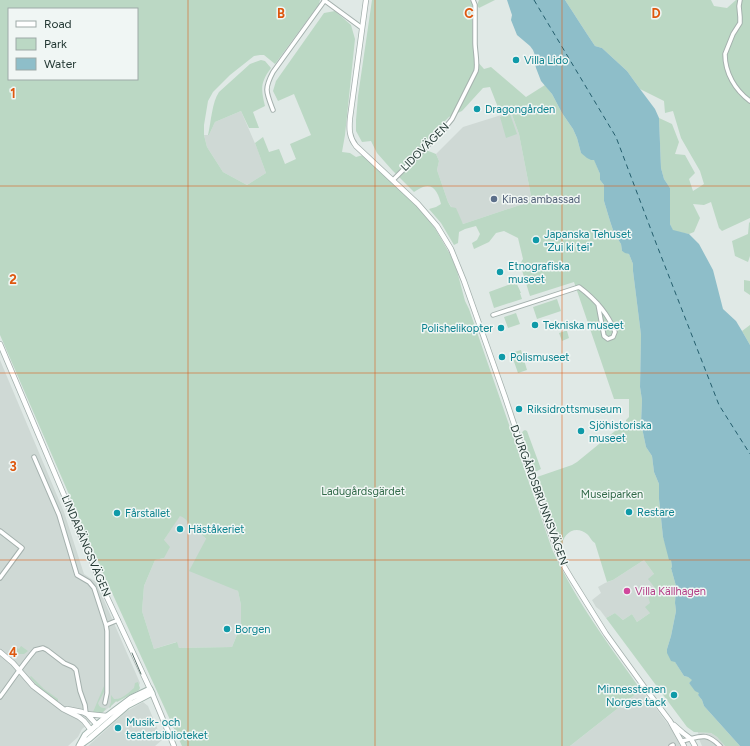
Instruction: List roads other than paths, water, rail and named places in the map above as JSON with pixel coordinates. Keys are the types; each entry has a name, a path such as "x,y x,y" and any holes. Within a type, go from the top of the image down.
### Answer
{"main road":[{"path":"79,746 89,740 93,732 107,716 131,698 151,691"},
{"path":"98,727 151,691"}],"street":[{"path":"273,110 267,93 268,82 273,72 324,0 362,28"},
{"name":"DJURGÅRDSBRUNNSVÄGEN","path":"366,0 350,118 350,132 353,142 418,204 437,226 450,249 457,263 505,396 549,529 562,563 606,634 670,720"},
{"name":"LIDOVÄGEN","path":"393,180 452,120 476,71 475,5 473,0"},
{"path":"740,0 740,23 733,34 724,56 729,77 750,101"},
{"path":"493,315 579,287 591,296 602,308 612,322 615,332 613,337 608,339 604,336 598,304"},
{"name":"LINDARÄNGSVÄGEN","path":"0,344 83,540 174,746"},
{"path":"34,457 59,515 77,575 89,582 94,588 106,624 107,693 105,703"},
{"path":"0,531 22,548 0,578"},
{"path":"106,624 118,620"},
{"path":"0,697 35,650 43,648 76,670 80,691 87,714 98,727"},
{"path":"0,652 13,662 33,686 63,709 79,717 93,732"},
{"path":"63,709 107,716"},
{"path":"670,720 691,739 694,746"},
{"path":"670,720 683,744 691,739 706,736 720,746"}],"water":[{"path":"507,0 565,0 595,46 602,48 627,71 655,109 659,118 661,168 664,179 670,188 670,224 673,230 689,234 699,244 713,270 723,309 736,321 750,345 750,746 740,746 704,706 698,695 699,693 695,691 689,683 692,680 684,676 675,662 671,661 667,653 676,611 676,586 671,568 671,560 669,560 663,537 659,484 654,472 652,456 646,447 641,423 641,335 633,264 629,254 622,251 621,244 614,233 604,201 604,185 600,180 600,174 594,160 587,158 581,153 573,129 562,113 552,94 541,81 536,68 536,58 533,50 517,35 511,20 512,15"}],"tram line":[{"path":"132,653 141,674"}],"place":[{"name":"Villa Lido","path":"516,60"},
{"name":"Dragongården","path":"477,109"},
{"name":"Kinas ambassad","path":"494,199"},
{"name":"Japanska Tehuset \"Zui ki tei\"","path":"536,240"},
{"name":"Etnografiska museet","path":"500,272"},
{"name":"Tekniska museet","path":"535,325"},
{"name":"Polishelikopter","path":"501,328"},
{"name":"Polismuseet","path":"502,357"},
{"name":"Riksidrottsmuseum","path":"519,409"},
{"name":"Sjöhistoriska museet","path":"581,431"},
{"name":"Restare","path":"629,512"},
{"name":"Fårstallet","path":"117,513"},
{"name":"Häståkeriet","path":"180,529"},
{"name":"Villa Källhagen","path":"627,591"},
{"name":"Borgen","path":"227,629"},
{"name":"Minnesstenen Norges tack","path":"674,695"},
{"name":"Musik- och teaterbiblioteket","path":"118,728"}],"park label":[{"name":"Ladugårdsgärdet","path":"363,491"},
{"name":"Museiparken","path":"612,494"}]}
